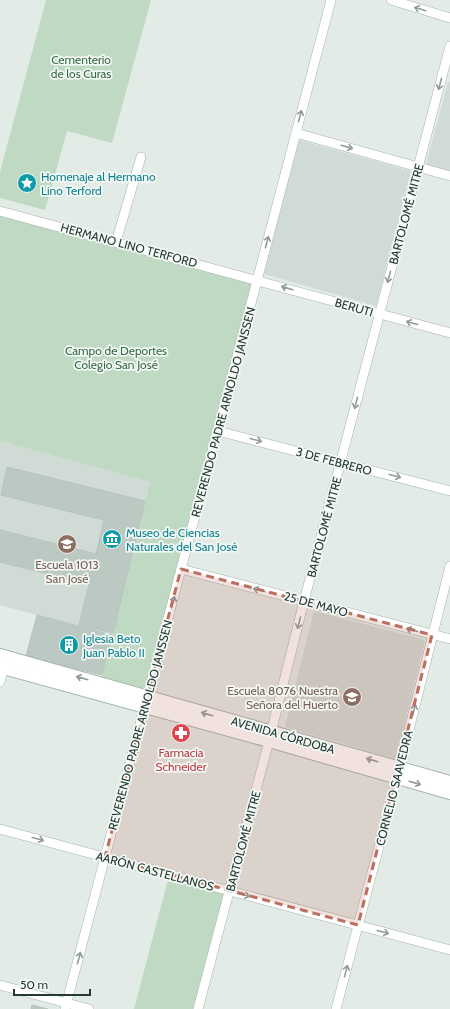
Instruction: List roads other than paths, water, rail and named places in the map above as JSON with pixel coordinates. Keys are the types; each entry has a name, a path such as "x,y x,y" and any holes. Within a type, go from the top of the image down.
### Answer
{"main road":[{"name":"AVENIDA CÓRDOBA","path":"0,655 100,683 146,702"},
{"name":"AVENIDA CÓRDOBA","path":"2,668 146,702 271,736 398,773 450,793"},
{"name":"AVENIDA CÓRDOBA","path":"398,773 450,782"}],"street":[{"name":"REVERENDO PADRE ARNOLDO JANSSEN","path":"66,1006 331,0"},
{"path":"391,0 450,18"},
{"name":"BARTOLOMÉ MITRE","path":"198,1009 271,736 304,602 450,46"},
{"path":"296,133 450,176"},
{"path":"116,242 141,157"},
{"name":"HERMANO LINO TERFORD","path":"0,211 257,280"},
{"name":"BERUTI","path":"257,280 450,333"},
{"name":"3 DE FEBRERO","path":"218,430 450,491"},
{"name":"CORNELIO SAAVEDRA","path":"336,1009 398,773 450,566"},
{"name":"25 DE MAYO","path":"181,569 450,640"},
{"path":"0,682 2,668"},
{"name":"AARÓN CASTELLANOS","path":"0,829 450,950"},
{"path":"0,985 66,1006 89,1009"}],"place":[{"name":"Homenaje al Hermano Lino Terford","path":"27,183"},
{"name":"Museo de Ciencias Naturales del San José","path":"112,539"},
{"name":"Escuela 1013 San José","path":"67,544"},
{"name":"Iglesia Beto Juan Pablo II","path":"69,645"},
{"name":"Escuela 8076 Nuestra Señora del Huerto","path":"352,697"},
{"name":"Farmacia Schneider","path":"181,733"}],"park label":[{"name":"Cementerio de los Curas","path":"81,66"},
{"name":"Campo de Deportes Colegio San José","path":"116,357"}]}
